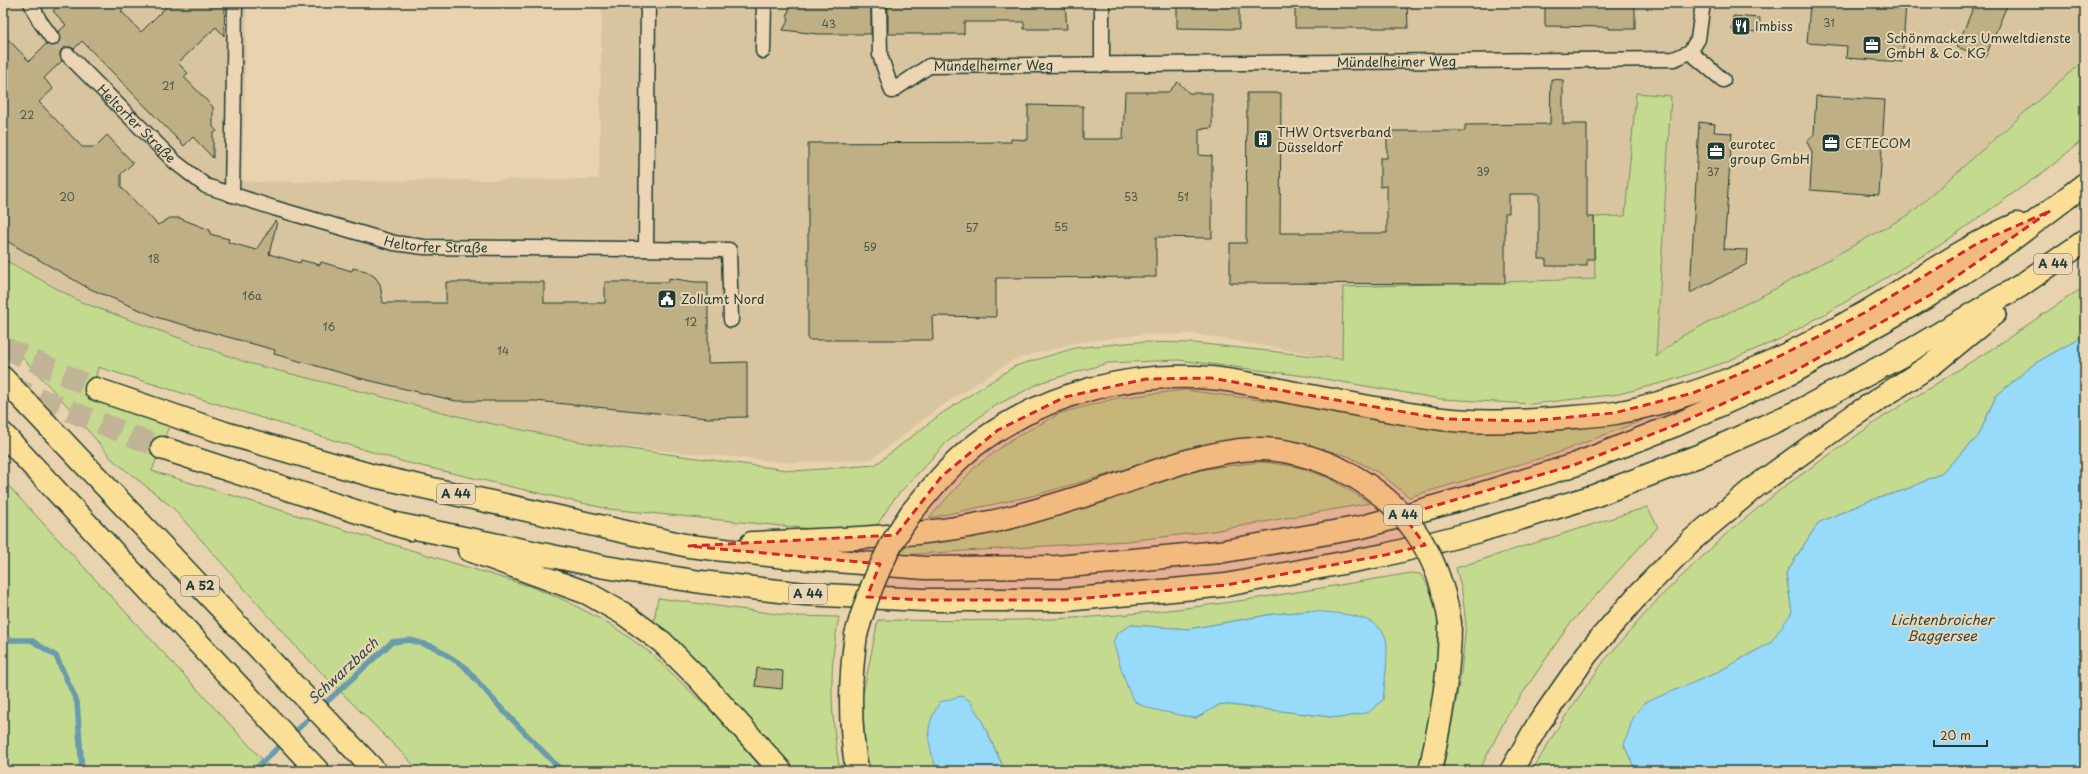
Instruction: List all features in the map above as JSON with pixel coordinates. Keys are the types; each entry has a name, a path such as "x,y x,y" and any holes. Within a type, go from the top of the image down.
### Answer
{"highway":[{"name":"A 44","path":"96,388 225,433 374,476 689,546 785,557 925,568 1057,567 1219,552 1362,527 1480,494 1574,464 1678,424 1793,372 1930,296 1974,267 2085,184"},
{"path":"856,771 849,708 852,662 856,636 874,577 898,532 911,514 953,465 980,442 998,430 1037,409 1065,397 1088,390 1117,384 1146,379 1211,378 1444,419 1529,421 1614,413 1686,395 1766,363 1816,339 1864,313 1978,243 2004,229 2050,211"},
{"name":"A 44","path":"162,448 396,524 605,567 701,582 805,594 922,600 1065,600 1226,585 1385,555 1479,531 1594,496 1698,456 1801,410 1901,356 2020,286 2085,241"},
{"path":"1511,771 1537,726 1587,654 1638,595 1692,540 1755,487 1853,416 1934,363 1994,314 2020,286"},
{"name":"A 52","path":"3,378 375,771"},
{"name":"A 52","path":"3,434 318,771"},
{"path":"689,546 866,537 961,527 1039,510 1199,457 1255,449 1284,452 1313,458 1338,468 1379,493 1412,525 1435,566 1446,601 1450,623 1450,656 1446,688 1430,771"},
{"path":"396,524 587,593 624,614 662,642 699,678 781,771"}],"street":[{"path":"31,3 39,20 52,38"},
{"path":"232,195 235,3"},
{"path":"646,249 648,3"},
{"path":"762,51 764,3"},
{"name":"Mündelheimer Weg","path":"879,3 880,55 892,91 929,66 1674,59 1690,52"},
{"path":"1102,3 1102,65"},
{"path":"1703,3 1698,39 1690,52 1723,80"},
{"name":"Heltorfer Straße","path":"68,55 175,162 206,186 394,243 424,248 729,250 731,320"}],"highlighted area":[{"path":"2050,211 1930,295 1793,372 1678,424 1574,465 1403,515 1425,545 1385,555 1226,585 1065,600 923,600 867,597 880,564 689,546 896,535 942,476 998,430 1065,397 1146,379 1211,378 1444,419 1529,421 1614,413 1693,393 1766,363 1864,313 1978,243"}],"shaded area":[{"path":"3,3 247,3 242,182 599,179 602,3 2085,3 2085,59 1910,214 1777,288 1680,337 1656,357 1342,359 1195,334 1135,335 1074,343 1013,360 937,409 872,459 795,463 592,444 478,421 248,363 81,302 3,259"}],"green space":[{"path":"2085,59 2085,138 2049,168 1939,246 1832,310 1778,340 1720,364 1669,381 1619,394 1532,404 1441,399 1313,377 1179,360 1108,363 1042,382 991,408 946,443 894,499 875,528 823,530 608,509 404,462 98,367 92,397 169,426 152,471 529,586 564,600 610,624 652,654 716,716 764,771 420,771 298,649 172,507 113,460 64,402 3,337 3,259 81,302 248,363 478,421 592,444 795,471 875,465 941,414 1015,366 1075,348 1136,342 1194,343 1342,359 1343,287 1595,279 1594,217 1625,216 1636,93 1671,96 1656,357 1680,337 1777,288 1910,214"},
{"path":"2085,286 2085,335 2034,364 1996,396 1978,437 1940,474 1905,490 1868,501 1818,523 1786,573 1792,612 1781,630 1770,643 1714,674 1624,745 1636,771 1532,771 1562,721 1604,661 1658,599 1725,535 1785,486 1883,417 1998,345"},
{"path":"1185,390 1313,407 1584,427 1643,420 1555,454 1409,497 1381,474 1348,456 1308,445 1269,440 1179,454 1032,496 929,518 975,467 1012,439 1061,413 1117,398"},
{"path":"1261,462 1294,466 1329,478 1370,503 1213,531 1127,541 900,555 908,542 1178,474 1218,467"},
{"path":"3,480 273,771 3,771"},
{"path":"1647,507 1658,527 1568,626 1506,718 1479,771 1443,771 1461,673 1466,624 1462,591 1456,568"},
{"path":"1411,573 1420,574 1426,582 1436,606 1442,634 1444,660 1439,696 1424,771 1005,771 981,719 928,733 937,771 871,771 865,748 862,699 878,620 1019,620 1124,615 1285,594","holes":["1310,611 1340,718 1221,704 1196,718 1145,706 1135,702 1131,625 1189,629 1273,614"]},
{"path":"658,598 791,616 839,617 833,656 832,694 834,732 840,771 790,771 653,626"}],"water":[{"name":"Lichtenbroicher Baggersee","path":"2085,335 2085,771 1636,771 1624,745 1633,718 1644,703 1714,674 1770,643 1792,612 1786,573 1818,523 1868,501 1905,490 1940,474 1978,437 1996,396 2034,364"},
{"path":"1310,611 1341,614 1363,619 1380,628 1385,636 1387,658 1383,700 1369,712 1340,718 1221,704 1196,718 1155,710 1141,705 1133,698 1126,684 1113,642 1117,633 1131,625 1189,629 1273,614"},
{"path":"961,696 969,700 981,719 1005,771 937,771 931,752 929,736 931,720 940,702"}],"building":[{"path":"62,3 130,3 121,11 141,32 170,3 225,3 224,36 216,27 178,63 188,73 184,77 213,107 213,127 217,131 213,134 213,158 193,137 184,146 82,41 74,49 70,47 62,49 60,53 62,61 44,78 53,89 39,102 82,147 95,147 107,135 133,163 121,174 121,187 158,225 170,218 179,218 210,230 210,234 229,239 228,242 256,250 275,221 277,222 269,254 300,263 301,260 320,265 321,262 352,271 353,268 366,271 375,277 380,284 383,303 446,303 446,282 544,282 544,303 605,303 605,282 669,282 669,278 695,282 708,282 708,363 747,362 747,417 707,418 535,401 456,401 363,379 274,354 275,350 159,318 88,288 3,239 3,34 29,61 46,44 53,46 60,42 58,32 66,25 53,11"},
{"path":"791,3 871,3 871,34 818,34 783,30 789,19 787,16"},
{"path":"888,3 1065,3 1067,29 1024,29 1024,22 964,22 964,34 888,34"},
{"path":"1177,3 1239,3 1239,29 1177,28"},
{"path":"1295,3 1407,3 1408,28 1295,28"},
{"path":"1545,3 1635,3 1635,29 1545,26"},
{"path":"1810,3 1906,3 1902,62 1846,58 1847,46 1807,43"},
{"path":"1975,3 2008,3 1985,58 1957,47"},
{"path":"1733,16 1760,18 1759,32 1732,30"},
{"path":"1551,79 1563,80 1563,124 1587,124 1587,217 1594,217 1594,259 1587,259 1587,266 1546,266 1546,259 1539,259 1539,194 1509,194 1509,213 1505,213 1505,284 1230,283 1230,243 1246,243 1247,93 1281,93 1280,233 1387,233 1387,186 1380,187 1380,158 1387,158 1387,131 1465,131 1465,125 1550,124"},
{"path":"1178,82 1189,93 1212,93 1212,128 1199,129 1199,155 1212,156 1212,238 1156,237 1156,277 996,278 996,317 932,316 933,340 808,340 808,143 1011,142 1011,139 1028,140 1028,105 1083,106 1083,139 1123,139 1125,92 1168,92"},
{"path":"1816,96 1885,100 1879,195 1810,190 1812,152 1807,142 1814,134"},
{"path":"1699,122 1715,124 1714,132 1732,133 1724,249 1748,250 1747,264 1690,293"},
{"path":"757,668 783,671 782,689 755,686"}],"waterway":[{"name":"Schwarzbach","path":"3,640 31,640 56,656 77,702 82,771"},
{"name":"Schwarzbach","path":"320,708 392,642 410,640 434,647 464,666 499,706 562,771"},
{"name":"Schwarzbach","path":"291,735 314,714"},
{"name":"Schwarzbach","path":"253,771 285,741"}],"tunnel":[{"path":"52,38 68,55"},
{"path":"3,347 96,389"},
{"path":"8,386 162,448"}],"place":[{"name":"Imbiss","path":"1741,26"},
{"name":"Schönmackers Umweltdienste GmbH & Co. KG","path":"1872,45"},
{"name":"THW Ortsverband Düsseldorf","path":"1263,139"},
{"name":"CETECOM","path":"1831,143"},
{"name":"eurotec group GmbH","path":"1716,151"},
{"name":"Zollamt Nord","path":"667,299"}]}
